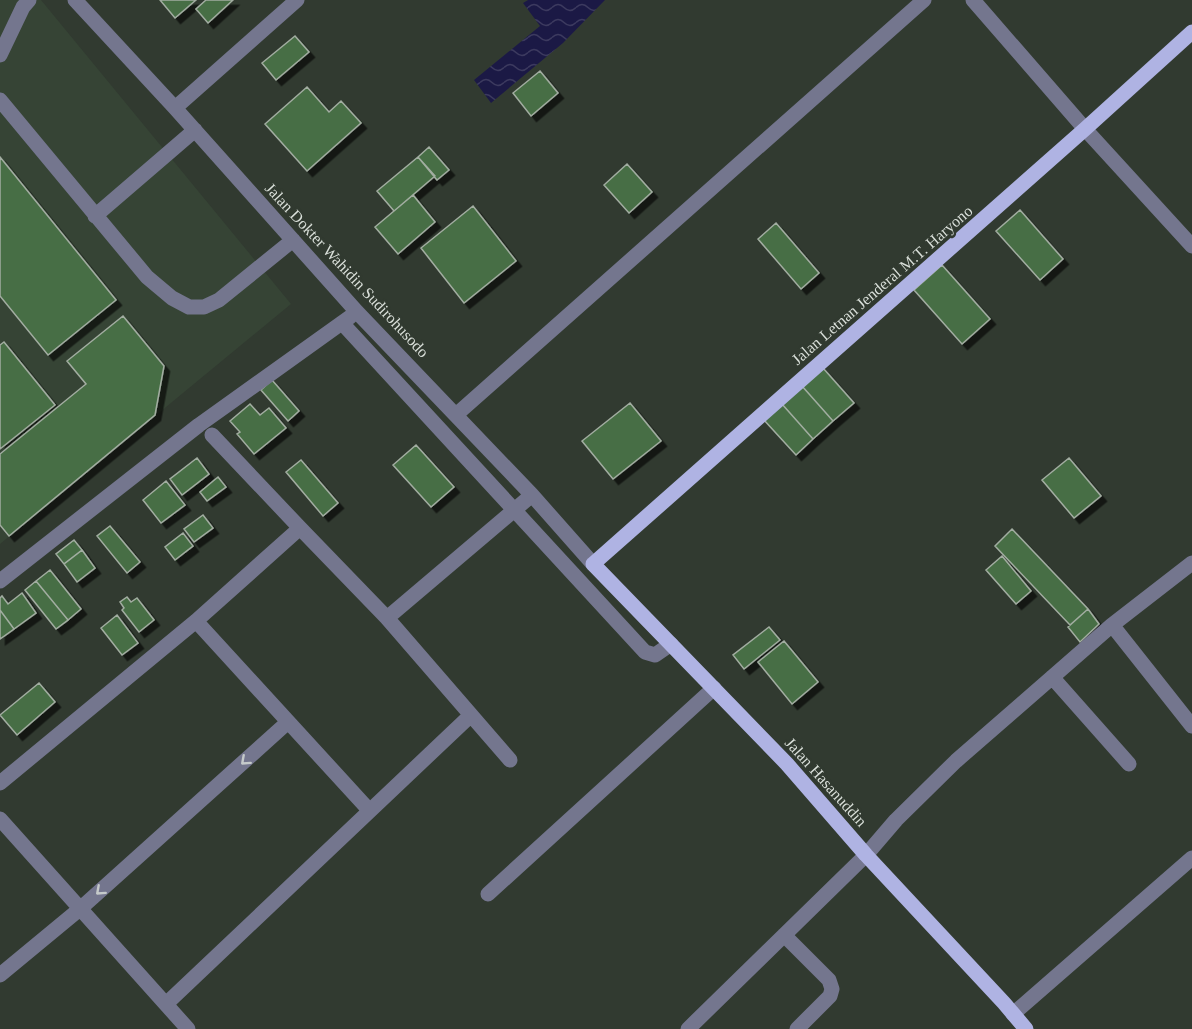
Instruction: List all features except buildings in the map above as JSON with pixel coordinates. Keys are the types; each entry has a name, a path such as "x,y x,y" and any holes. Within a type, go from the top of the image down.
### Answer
{"main road":[{"name":"Jalan Letnan Jenderal M.T. Haryono","path":"593,564 1192,32"},
{"name":"Jalan Hasanuddin","path":"593,564 787,764 866,855 1026,1029"}],"street":[{"path":"0,55 23,7 29,0"},
{"name":"Jalan Dokter Wahidin Sudirohusodo","path":"75,0 176,108 357,312 457,414 593,564"},
{"path":"176,108 297,0"},
{"path":"457,414 924,0"},
{"path":"973,0 1085,129 1192,246"},
{"path":"0,100 147,277 172,298 189,307 204,307 219,300 293,240"},
{"path":"95,216 195,130"},
{"path":"0,581 199,425 357,312"},
{"path":"342,323 645,652 655,655 671,644"},
{"path":"212,435 387,618 510,760"},
{"path":"387,618 532,495"},
{"path":"0,783 196,621 300,528"},
{"path":"688,1029 866,855 896,820 956,761 1112,625 1192,563"},
{"path":"196,621 369,810"},
{"path":"1112,625 1192,726"},
{"path":"1052,677 1129,764"},
{"path":"488,894 714,688"},
{"path":"166,1004 471,715"},
{"path":"0,975 81,908 288,722"},
{"path":"0,819 189,1029"},
{"path":"1013,1014 1192,858"},
{"path":"784,935 828,980 832,989 830,996 797,1029"}],"shaded area":[{"path":"0,0 41,0 291,304 0,544"}],"water":[{"path":"528,0 605,0 563,43 491,103 474,80 540,26 523,3"}]}
